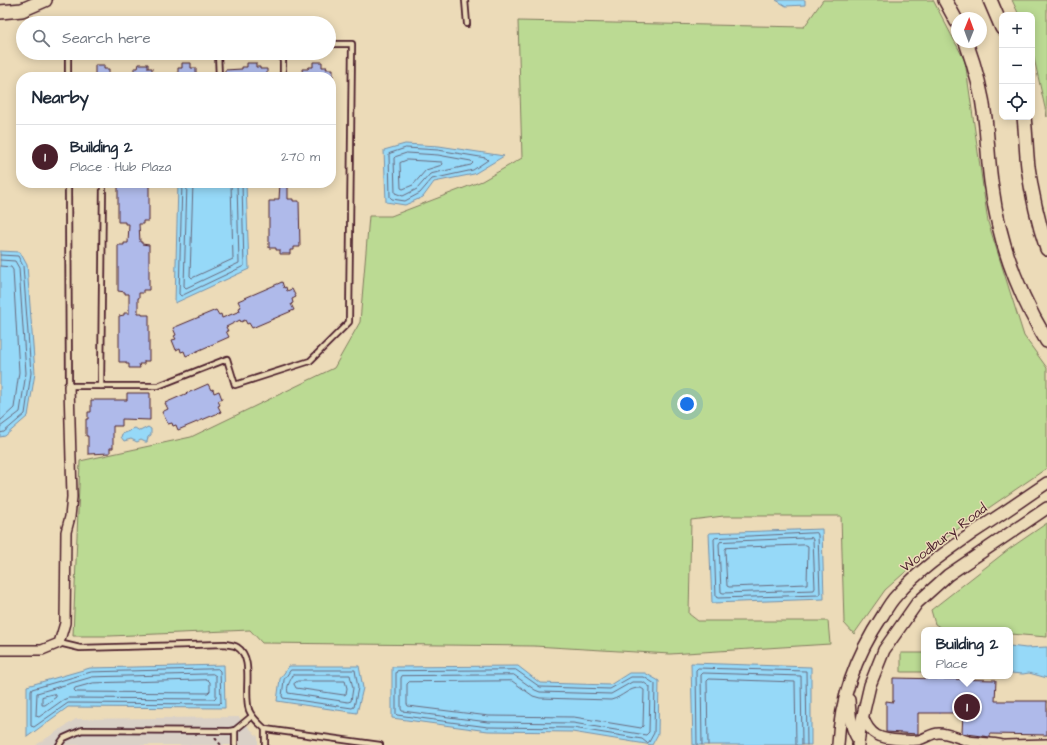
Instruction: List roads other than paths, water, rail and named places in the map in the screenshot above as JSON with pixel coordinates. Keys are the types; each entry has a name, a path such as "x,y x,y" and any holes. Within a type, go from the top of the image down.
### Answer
{"main road":[{"path":"0,12 22,10 45,0"},
{"path":"945,0 952,12"},
{"path":"990,0 999,21"},
{"path":"968,48 982,97 992,188 1000,230 1019,285 1033,316 1047,341"},
{"path":"1024,120 1028,166 1032,191 1037,216 1047,249"}],"street":[{"path":"0,650 42,650 59,643 65,623 66,532 70,517 72,498 69,386"},
{"name":"Woodbury Road","path":"838,745 838,732 855,664 874,629 896,596 922,570 1047,483"},
{"path":"860,743 863,716 870,684 884,650 917,603 948,575 1047,508"},
{"path":"849,684 850,722 853,732 860,743"},
{"path":"863,716 870,730 877,736 885,739 925,741 939,733 949,734 956,742 992,742 1003,745"},
{"path":"1006,745 1047,744"}],"lane":[{"path":"465,0 467,24"},
{"path":"68,188 69,386 158,386 227,360 235,385 310,361 349,322 352,44 336,44"},
{"path":"68,60 68,72"},
{"path":"218,60 218,72"},
{"path":"283,60 283,72"},
{"path":"101,386 103,188"},
{"path":"59,643 80,648 225,644 237,647 245,654 247,664 247,700 252,716 265,729 380,745"},
{"path":"59,745 64,738 82,730 235,730 252,716"},
{"path":"265,729 265,745"},
{"path":"235,730 235,745"},
{"path":"334,738 335,745"}],"water":[{"path":"776,0 805,0 805,5 786,6"},
{"path":"405,144 439,146 504,156 474,174 434,182 423,197 405,205 386,202 384,150"},
{"path":"178,188 246,188 249,269 175,303"},
{"path":"0,251 20,252 27,265 35,373 28,416 5,436 0,437"},
{"path":"148,427 151,429 151,435 148,437 147,442 141,440 137,442 131,439 124,441 121,437 122,434 132,429 135,428 140,431"},
{"path":"822,529 824,599 712,603 709,533"},
{"path":"1013,646 1026,648 1047,647 1047,678 1029,673 1013,673"},
{"path":"691,663 811,667 811,745 693,745"},
{"path":"224,665 225,708 68,707 27,737 27,686 90,668"},
{"path":"289,666 359,666 363,688 357,713 277,701 280,679"},
{"path":"518,666 540,683 610,685 629,673 645,673 659,681 658,734 652,745 572,732 488,731 392,718 392,667"}],"place":[{"name":"Building 2","path":"967,707"}]}
